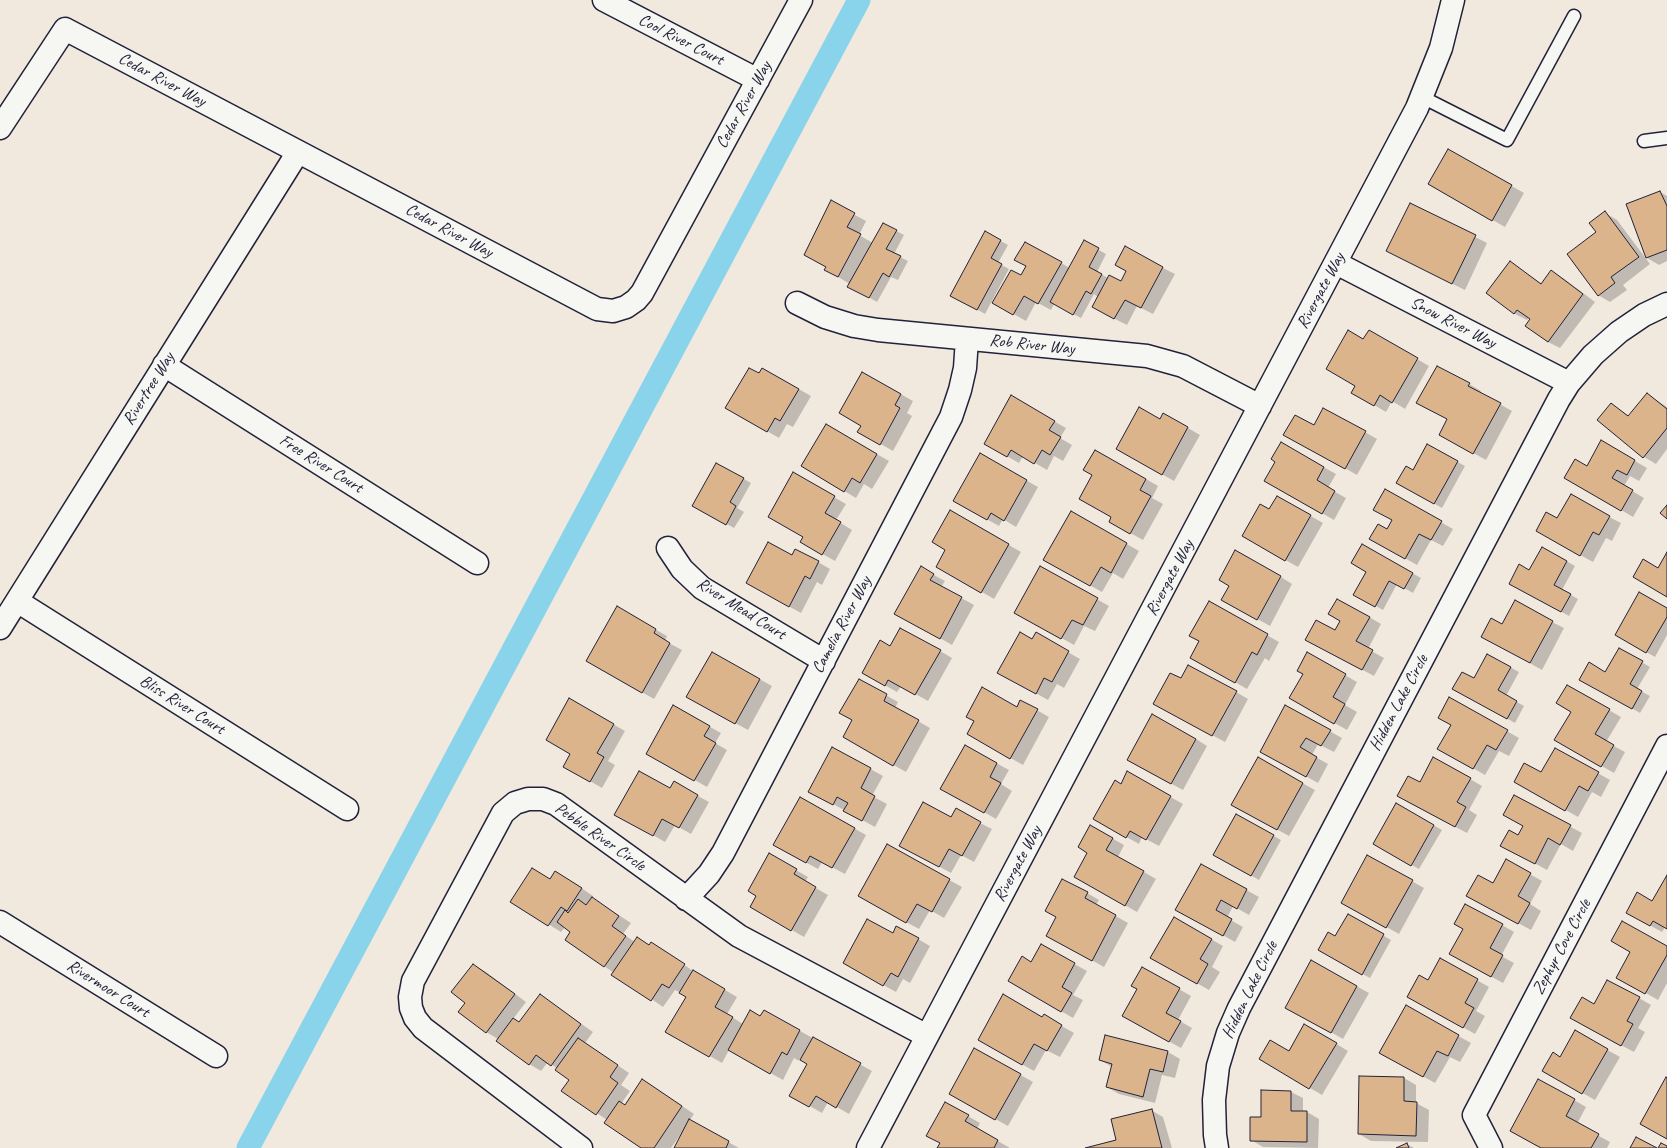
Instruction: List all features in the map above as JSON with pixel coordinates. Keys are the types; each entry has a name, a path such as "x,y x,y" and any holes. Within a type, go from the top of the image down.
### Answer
{"street":[{"name":"Cool River Court","path":"604,0 758,80"},
{"name":"Cedar River Way","path":"0,128 65,29 597,309 613,311 626,307 636,300 642,293 801,0"},
{"name":"Rivergate Way","path":"868,1148 1336,263 1422,97 1440,48 1453,0"},
{"name":"Rivertree Way","path":"0,628 298,152"},
{"name":"Snow River Way","path":"1336,263 1569,383"},
{"name":"Rob River Way","path":"797,303 825,317 854,326 878,330 1147,356 1183,366 1260,406"},
{"name":"Hidden Lake Circle","path":"1217,1148 1214,1100 1218,1066 1228,1033 1239,1008 1559,399 1569,383 1594,355 1619,332 1644,315 1667,304"},
{"name":"Camelia River Way","path":"686,899 709,874 723,853 951,417 960,390 965,368 967,339"},
{"name":"Free River Court","path":"164,365 477,563"},
{"name":"River Mead Court","path":"668,548 682,569 702,588 824,661"},
{"name":"Bliss River Court","path":"17,601 346,809"},
{"name":"Zephyr Cove Circle","path":"1491,1148 1474,1115 1667,746"},
{"name":"Pebble River Circle","path":"579,1147 423,1028 415,1018 411,1008 410,997 413,981 503,813 515,804 528,799 543,799 556,804 739,936 927,1036"},
{"name":"Rivermoor Court","path":"0,922 216,1056"}],"lane":[{"path":"1422,97 1507,140 1574,16"},
{"path":"1644,141 1667,138"}],"building":[{"path":"1448,149 1512,185 1492,221 1428,184"},
{"path":"1660,191 1667,206 1667,250 1646,258 1626,204"},
{"path":"831,200 855,213 847,227 861,234 838,277 824,270 826,267 804,255"},
{"path":"1410,203 1476,235 1452,284 1386,251"},
{"path":"1605,211 1639,257 1611,277 1615,283 1598,296 1567,254 1596,232 1589,223"},
{"path":"883,223 897,230 886,249 901,256 889,277 883,273 869,298 847,287"},
{"path":"985,231 1001,240 991,258 1002,264 977,310 950,296"},
{"path":"1084,240 1099,248 1089,267 1102,274 1091,294 1086,291 1073,315 1050,302"},
{"path":"1025,242 1062,262 1038,304 1024,296 1013,315 992,303 1011,270 1021,275 1026,266 1014,260"},
{"path":"1125,246 1163,267 1141,308 1125,300 1114,319 1092,307 1109,275 1121,281 1126,271 1115,265"},
{"path":"1510,261 1541,284 1551,270 1583,294 1548,342 1525,326 1530,319 1517,310 1514,314 1486,293"},
{"path":"1348,330 1363,339 1369,330 1418,358 1392,403 1380,395 1374,406 1351,393 1355,386 1326,369"},
{"path":"1437,366 1470,383 1468,386 1501,403 1473,454 1439,435 1447,419 1416,403"},
{"path":"749,368 759,373 762,368 799,389 780,421 775,418 767,432 725,408"},
{"path":"862,372 901,394 895,405 900,408 880,445 857,432 861,426 839,413"},
{"path":"1647,393 1667,409 1667,428 1643,458 1597,420 1611,403 1628,416"},
{"path":"1011,395 1055,421 1049,430 1061,437 1050,455 1042,450 1034,464 1011,450 1007,457 984,444"},
{"path":"1139,407 1160,419 1163,413 1188,427 1162,475 1116,449"},
{"path":"1323,408 1366,431 1345,469 1283,435 1295,415 1314,425"},
{"path":"826,424 877,454 860,483 852,478 844,492 801,466"},
{"path":"1601,440 1635,460 1627,475 1617,470 1612,478 1633,490 1621,511 1564,478 1575,459 1587,466"},
{"path":"1281,442 1324,467 1317,480 1335,491 1322,514 1264,481 1275,462 1271,459"},
{"path":"1427,444 1458,461 1434,504 1396,483 1406,466 1413,470"},
{"path":"1095,450 1146,479 1140,490 1151,496 1130,534 1109,522 1111,517 1079,499 1092,475 1083,470"},
{"path":"980,453 1027,480 1004,521 991,513 987,520 953,501"},
{"path":"716,463 744,478 730,502 736,506 726,525 692,506"},
{"path":"793,472 835,496 825,513 841,522 822,555 800,542 803,537 768,517"},
{"path":"1385,489 1442,521 1431,540 1419,534 1405,559 1369,539 1378,524 1387,529 1392,520 1373,510"},
{"path":"1571,494 1610,516 1599,535 1593,532 1580,556 1536,531 1546,512 1557,518"},
{"path":"1277,496 1311,515 1285,561 1242,536 1260,504 1269,509"},
{"path":"1667,505 1667,519 1660,513"},
{"path":"950,510 1009,544 981,593 936,567 945,550 932,542"},
{"path":"1071,511 1127,543 1111,573 1101,567 1090,586 1043,560"},
{"path":"768,542 792,555 795,549 819,561 810,579 805,576 789,607 746,583"},
{"path":"1362,544 1413,573 1404,589 1389,581 1375,607 1353,595 1366,572 1351,563"},
{"path":"1542,547 1567,561 1554,585 1571,594 1561,612 1509,584 1519,564 1529,570"},
{"path":"1235,550 1281,576 1257,620 1221,600 1229,586 1219,580"},
{"path":"1667,552 1667,597 1633,577 1643,559 1658,568"},
{"path":"921,566 934,574 930,580 962,597 940,639 894,614"},
{"path":"1040,566 1098,598 1083,625 1072,620 1061,639 1014,613"},
{"path":"1639,592 1667,608 1667,617 1646,653 1615,635"},
{"path":"1337,599 1370,617 1356,641 1373,650 1362,670 1305,640 1316,620 1335,630 1340,621 1328,614"},
{"path":"1515,600 1553,621 1530,663 1481,637 1491,618 1502,624"},
{"path":"1209,601 1268,634 1257,655 1252,652 1235,683 1190,658 1199,641 1189,636"},
{"path":"617,606 656,629 654,633 670,643 642,693 586,661"},
{"path":"900,628 941,650 915,695 888,680 885,686 862,673 880,640 890,646"},
{"path":"1020,632 1032,639 1036,632 1069,651 1052,682 1044,678 1036,694 997,673"},
{"path":"1619,648 1643,661 1630,684 1642,691 1632,709 1579,680 1589,662 1605,672"},
{"path":"712,652 760,679 735,724 686,697"},
{"path":"1307,652 1346,674 1333,697 1345,704 1334,724 1289,698 1303,674 1297,671"},
{"path":"1487,654 1511,667 1498,690 1517,701 1507,719 1452,689 1462,672 1474,678"},
{"path":"1188,665 1237,691 1212,736 1153,704 1170,673 1181,678"},
{"path":"859,679 887,694 884,701 919,720 893,766 843,737 852,720 839,713"},
{"path":"1567,685 1610,709 1595,734 1614,745 1601,767 1554,740 1571,712 1556,703"},
{"path":"982,687 1017,707 1020,700 1038,709 1010,759 967,734 974,721 966,717"},
{"path":"1449,697 1508,730 1496,750 1487,745 1473,769 1437,749 1451,725 1438,718"},
{"path":"569,698 614,724 597,753 604,757 590,782 563,767 570,754 546,740"},
{"path":"673,705 710,726 704,736 716,743 694,781 646,754"},
{"path":"1285,705 1331,730 1321,746 1306,738 1300,747 1317,757 1306,777 1260,752"},
{"path":"1152,714 1196,739 1171,784 1127,760"},
{"path":"965,745 997,763 990,777 1001,783 984,813 940,789"},
{"path":"832,747 871,768 861,788 875,796 862,821 843,811 848,803 837,797 833,805 808,792"},
{"path":"1555,748 1599,772 1588,791 1579,786 1565,811 1514,782 1524,763 1541,772"},
{"path":"1258,757 1303,783 1277,830 1231,805"},
{"path":"1433,757 1471,778 1457,802 1466,807 1455,827 1397,796 1408,776 1420,782"},
{"path":"639,771 670,788 674,781 698,795 679,828 662,819 653,836 614,815"},
{"path":"1127,771 1171,796 1146,840 1130,831 1126,838 1093,819 1115,780 1121,784"},
{"path":"1514,795 1571,825 1560,845 1548,838 1535,864 1500,846 1509,830 1518,835 1523,826 1503,815"},
{"path":"800,797 855,828 832,868 810,856 806,863 773,845"},
{"path":"923,802 951,817 956,808 981,822 962,856 949,849 939,867 899,846"},
{"path":"1396,803 1434,825 1411,866 1373,844"},
{"path":"1236,814 1274,835 1251,876 1213,855"},
{"path":"1090,825 1113,838 1106,850 1144,871 1125,906 1074,877 1087,853 1078,847"},
{"path":"887,844 950,879 932,912 917,904 906,923 858,896"},
{"path":"769,853 797,869 794,874 816,887 791,931 750,907 756,896 748,891"},
{"path":"1367,855 1413,880 1386,928 1341,903"},
{"path":"1506,859 1531,873 1518,896 1530,903 1518,924 1466,896 1478,875 1493,883"},
{"path":"1201,864 1247,889 1237,909 1221,900 1216,910 1232,919 1223,936 1175,910"},
{"path":"532,868 550,879 555,871 582,888 567,911 561,907 548,926 510,902"},
{"path":"1667,875 1667,929 1653,921 1650,926 1626,913 1637,892 1652,901"},
{"path":"1062,879 1088,892 1085,898 1116,915 1092,961 1046,936 1056,917 1045,911"},
{"path":"592,897 619,916 612,926 626,936 604,967 565,940 570,932 557,922 565,910 568,913 578,899 586,905"},
{"path":"1465,904 1503,924 1490,948 1503,955 1491,977 1449,954 1463,929 1454,924"},
{"path":"1348,914 1384,934 1362,975 1318,950 1328,932 1335,936"},
{"path":"1174,917 1212,939 1200,959 1208,964 1197,984 1150,958"},
{"path":"867,919 893,933 896,926 919,938 898,977 891,973 883,986 843,963"},
{"path":"1622,921 1667,946 1667,955 1645,994 1616,978 1630,952 1611,941"},
{"path":"637,937 649,945 651,942 685,964 669,988 662,984 651,1001 611,975"},
{"path":"1041,944 1075,963 1062,987 1072,993 1061,1012 1008,981 1022,956 1031,962"},
{"path":"1440,958 1478,979 1465,1003 1474,1008 1463,1028 1407,997 1419,975 1428,980"},
{"path":"1311,960 1357,986 1331,1033 1285,1008"},
{"path":"473,964 515,994 486,1033 458,1012 465,1003 451,992"},
{"path":"1142,967 1180,988 1166,1013 1181,1021 1169,1042 1122,1016 1137,989 1131,986"},
{"path":"693,970 725,989 715,1007 733,1017 709,1057 665,1032 686,997 679,993"},
{"path":"1607,980 1640,997 1627,1021 1633,1024 1621,1046 1570,1018 1582,997 1594,1004"},
{"path":"540,994 581,1024 551,1066 536,1055 529,1065 496,1041 513,1018 519,1022"},
{"path":"1003,994 1042,1017 1044,1014 1062,1025 1047,1051 1034,1044 1022,1065 978,1040"},
{"path":"1406,1005 1459,1035 1448,1056 1437,1051 1423,1077 1379,1053"},
{"path":"750,1010 760,1016 764,1010 800,1030 787,1055 782,1052 770,1074 728,1050"},
{"path":"1304,1024 1337,1043 1309,1089 1259,1059 1270,1040 1289,1051"},
{"path":"1575,1030 1608,1049 1582,1094 1542,1071 1553,1052 1560,1057"},
{"path":"1105,1035 1168,1051 1163,1072 1150,1069 1143,1097 1106,1087 1112,1064 1099,1060"},
{"path":"813,1037 861,1063 836,1108 816,1096 809,1107 789,1096 807,1064 800,1060"},
{"path":"578,1038 618,1065 610,1077 618,1083 596,1115 561,1091 569,1080 555,1070"},
{"path":"974,1048 1021,1074 995,1120 949,1094"},
{"path":"1359,1076 1404,1077 1404,1101 1417,1102 1416,1136 1358,1134"},
{"path":"1666,1077 1667,1078 1667,1139 1640,1124"},
{"path":"642,1079 682,1106 654,1148 641,1148 604,1123 619,1101 625,1105"},
{"path":"1538,1079 1575,1099 1566,1116 1599,1134 1591,1148 1541,1148 1510,1131"},
{"path":"1261,1090 1291,1091 1291,1111 1307,1111 1307,1142 1250,1141 1250,1117 1261,1117"},
{"path":"945,1102 969,1115 965,1121 998,1140 994,1148 937,1148 940,1143 926,1136"},
{"path":"1152,1109 1162,1148 1085,1148 1116,1140 1111,1119"},
{"path":"689,1119 729,1141 726,1148 674,1148"},
{"path":"1636,1137 1657,1148 1630,1148"},
{"path":"1407,1143 1409,1148 1396,1148"},
{"path":"1661,1143 1667,1146 1667,1148 1658,1148"}],"waterway":[{"path":"248,1148 859,0"}]}
